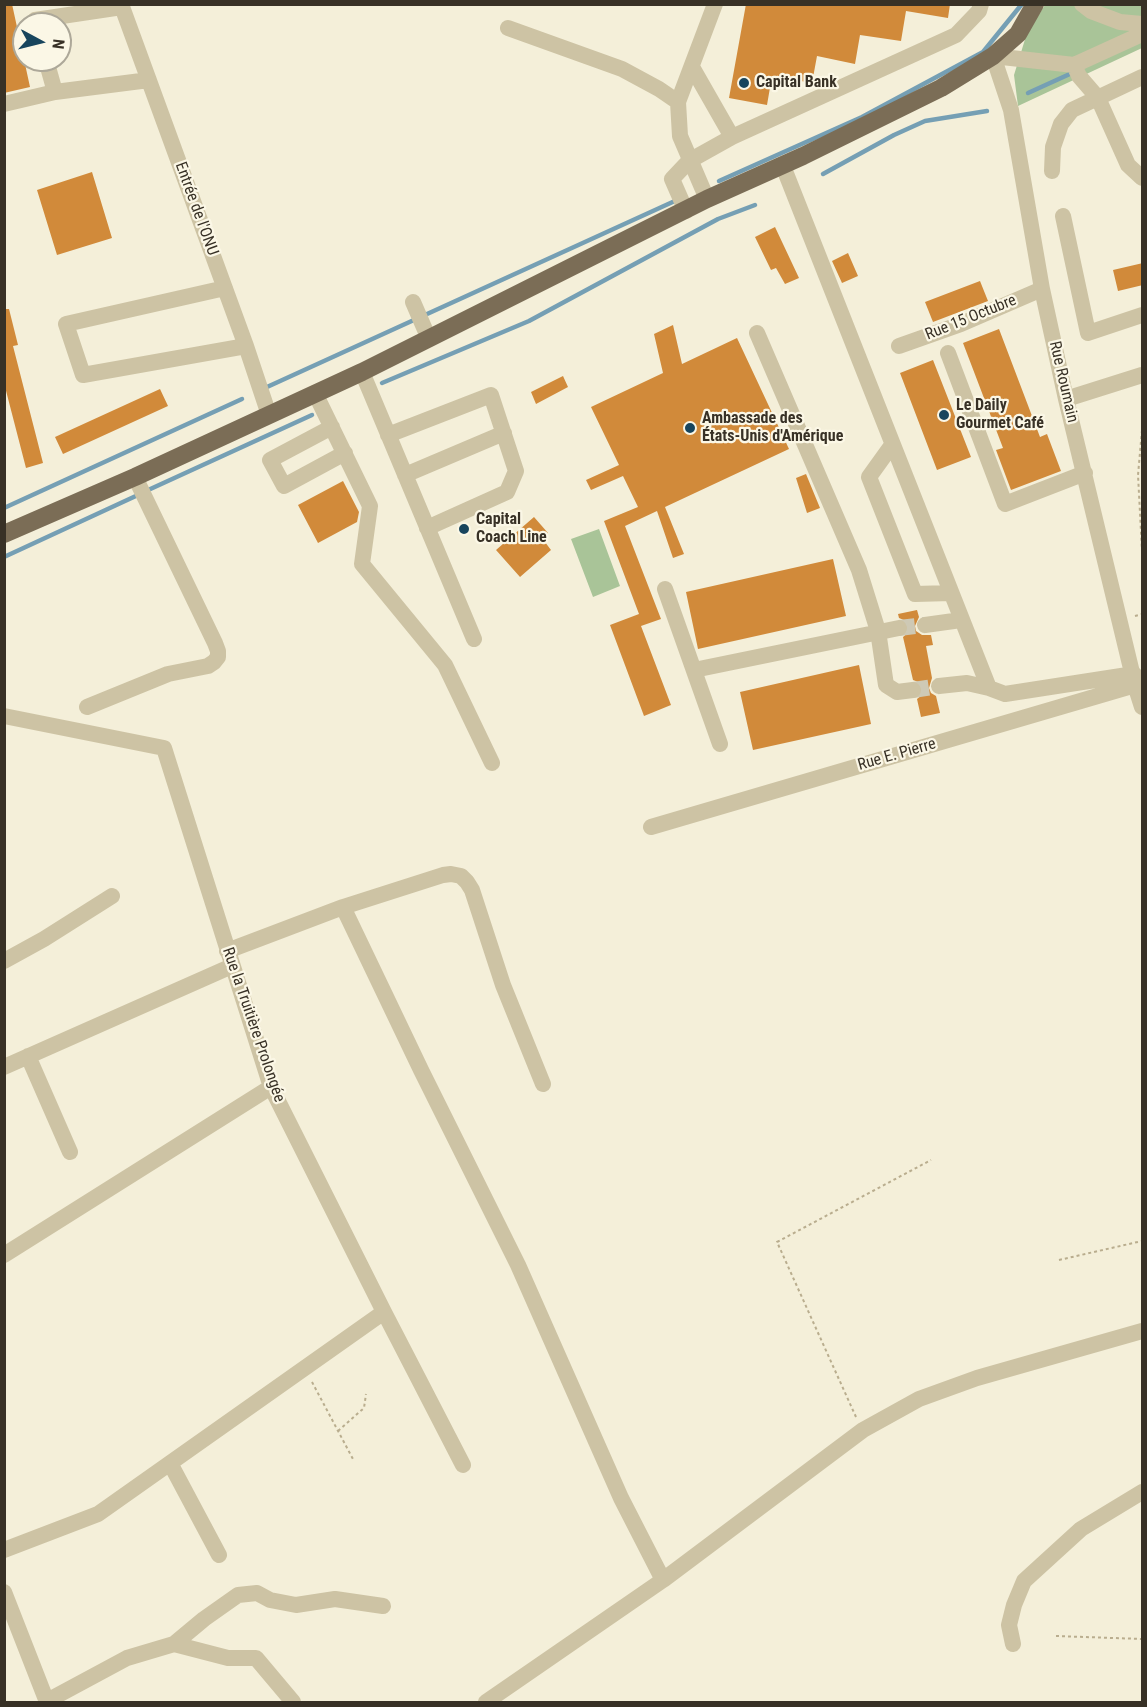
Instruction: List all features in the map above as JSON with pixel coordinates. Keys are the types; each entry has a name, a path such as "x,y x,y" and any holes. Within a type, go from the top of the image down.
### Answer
{"main road":[{"path":"4,534 135,477 362,372 707,199 783,166 941,88 993,56 1018,34 1035,4"}],"street":[{"path":"707,199 680,136 678,102 715,4"},
{"path":"686,211 672,179 689,161 732,137 956,35 979,11 981,4"},
{"path":"1082,4 1091,11 1120,22 1143,24"},
{"path":"72,14 122,6"},
{"name":"Entrée de l'ONU","path":"122,6 269,415"},
{"path":"508,28 622,69 678,102"},
{"path":"993,56 1074,65 1143,34"},
{"name":"Rue Roumain","path":"993,56 1011,110 1042,289 1066,399 1143,707"},
{"path":"1074,65 1079,76 1098,98 1128,165 1143,178"},
{"path":"692,67 732,137"},
{"path":"49,72 55,92"},
{"path":"1052,171 1053,147 1061,124 1072,110 1143,77"},
{"path":"4,104 55,92 149,80"},
{"path":"783,166 989,688"},
{"path":"1063,216 1088,333 1143,315"},
{"path":"225,288 66,324 83,375 246,346"},
{"name":"Rue 15 Octubre","path":"899,346 961,324 1042,289"},
{"path":"413,302 429,339"},
{"path":"757,333 859,570 878,631 886,685 897,692 913,690"},
{"path":"948,353 1005,504 1085,473"},
{"path":"362,372 474,639"},
{"path":"1066,399 1143,375"},
{"path":"315,393 370,506 362,564 445,665 492,763"},
{"path":"388,435 491,395 516,471 507,492 427,528"},
{"path":"332,427 270,460 284,486 345,453"},
{"path":"405,475 504,433"},
{"path":"892,445 869,477 915,594 951,594"},
{"path":"87,707 168,674 208,666 218,657 215,643 135,477"},
{"path":"665,589 720,744"},
{"path":"925,625 961,620"},
{"path":"694,670 899,628"},
{"path":"967,683 979,664"},
{"path":"939,686 967,683 1005,694 1137,681"},
{"name":"Rue E. Pierre","path":"651,827 1137,681"},
{"name":"Rue la Truitière Prolongée","path":"4,716 164,748 271,1087 463,1465"},
{"path":"4,1067 230,958 343,907 451,874 461,876 472,890 503,985 543,1084"},
{"path":"4,961 112,896"},
{"path":"343,907 518,1265 621,1498 663,1580"},
{"path":"28,1056 70,1152"},
{"path":"4,1255 271,1087"},
{"path":"4,1550 98,1514 384,1312"},
{"path":"486,1702 663,1580 863,1430 919,1399 977,1378 1143,1331"},
{"path":"170,1463 219,1555"},
{"path":"1013,1644 1009,1625 1024,1581 1081,1529 1143,1492"},
{"path":"4,1592 47,1702 126,1658 174,1644 238,1595 257,1593 270,1600 296,1605 335,1599 383,1606"},
{"path":"174,1644 228,1658 256,1658 293,1702"}],"path":[{"path":"1143,430 1138,475 1143,551"},
{"path":"863,1430 777,1242 931,1160"},
{"path":"1059,1260 1143,1241"},
{"path":"305,1369 354,1461"},
{"path":"338,1431 363,1407 366,1394"},
{"path":"1056,1636 1143,1639"}],"green space":[{"path":"1045,5 1142,5 1142,48 1018,106 1014,75 1027,33"},
{"path":"599,529 620,586 593,597 571,539"}],"building":[{"path":"4,4 12,4 12,72 27,72 30,87 4,93"},
{"path":"746,4 950,4 948,18 906,11 901,41 860,35 855,64 817,56 812,83 772,76 767,105 729,98"},
{"path":"92,172 112,238 57,255 37,190"},
{"path":"775,227 799,278 785,284 776,268 771,270 755,237"},
{"path":"848,253 858,276 842,283 832,261"},
{"path":"1143,263 1143,285 1118,291 1113,270"},
{"path":"980,281 988,301 933,322 925,302"},
{"path":"4,309 9,309 18,345 13,346 43,463 26,468 4,383"},
{"name":"Ambassade des États-Unis d'Amérique","path":"673,325 682,364 737,338 789,449 665,507 684,554 673,558 657,511 625,526 661,619 641,626 671,705 644,716 610,625 639,614 604,521 638,507 623,476 591,490 586,480 619,465 591,407 663,373 654,334"},
{"path":"999,329 1040,437 1047,434 1061,471 1011,490 996,450 1003,448 963,343"},
{"path":"933,360 971,457 937,470 900,373"},
{"path":"563,376 568,387 536,404 531,392"},
{"path":"160,389 168,406 63,454 55,437"},
{"path":"806,474 820,508 807,513 796,478"},
{"path":"343,481 359,512 357,522 318,543 298,505"},
{"path":"534,517 548,533 542,538 551,550 520,577 496,550"},
{"path":"833,559 846,616 698,649 686,592"},
{"path":"917,610 919,617 915,626 916,631 922,635 931,635 933,645 926,646 932,678 929,688 936,696 940,713 921,717 917,699 922,695 923,688 921,683 913,680 903,637 909,632 909,625 899,618 898,614"},
{"path":"859,665 871,724 753,750 740,692"}],"waterway":[{"path":"719,181 862,117 983,52 1022,4"},
{"path":"1028,93 1072,73"},
{"path":"823,174 894,135 925,121 987,111"},
{"path":"267,387 677,200"},
{"path":"382,383 529,321 718,219 755,205"},
{"path":"4,508 242,399"},
{"path":"146,491 312,415"},
{"path":"4,557 138,495"}],"tunnel":[{"path":"899,628 925,625"},
{"path":"913,690 939,686"}],"place":[{"name":"Capital Bank","path":"744,83"},
{"name":"Le Daily Gourmet Café","path":"944,415"},
{"name":"Ambassade des États-Unis d'Amérique","path":"690,428"},
{"name":"Capital Coach Line","path":"464,529"}]}
